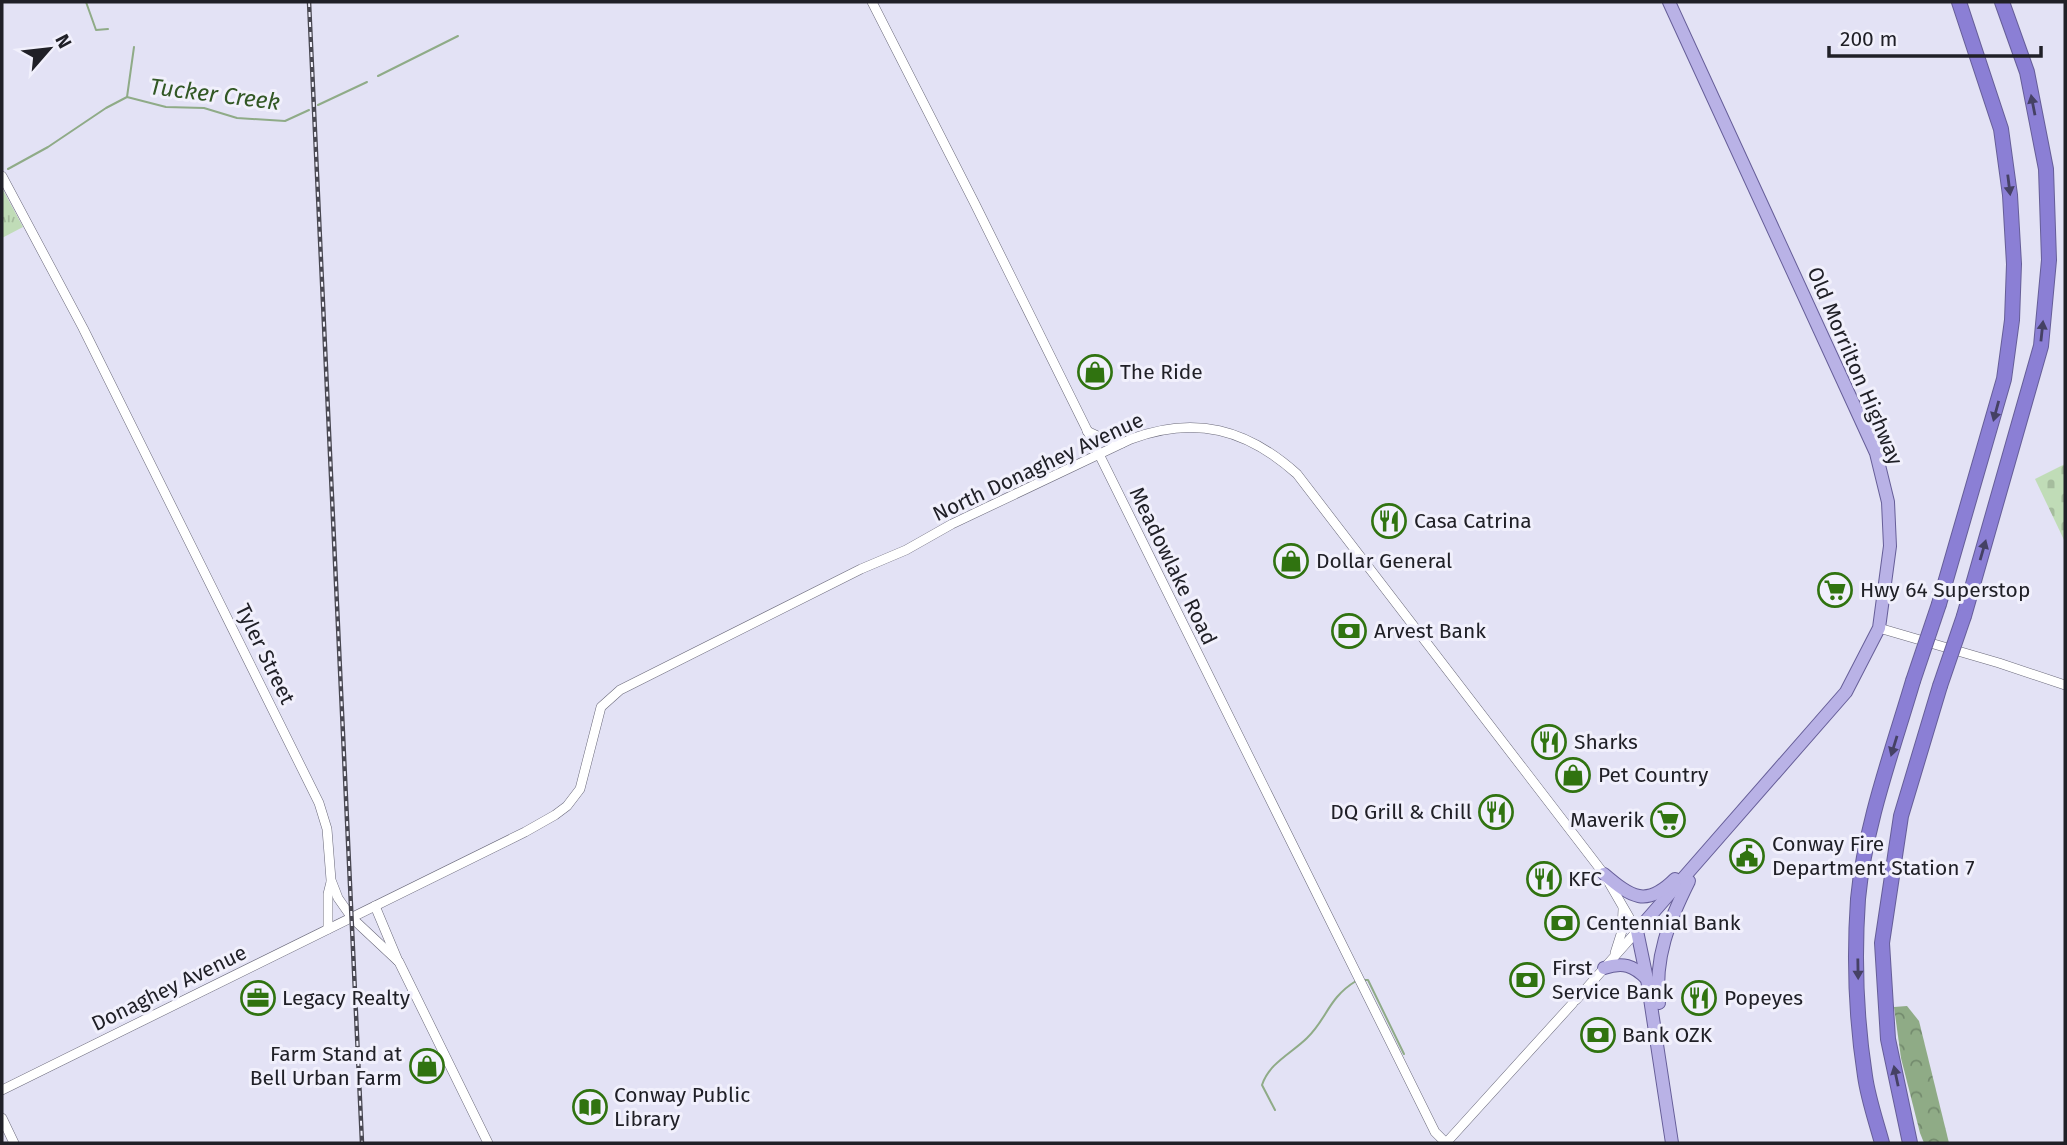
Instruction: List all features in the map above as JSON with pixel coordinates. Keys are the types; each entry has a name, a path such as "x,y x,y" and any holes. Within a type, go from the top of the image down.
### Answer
{"highway":[{"path":"1882,1143 1865,1078 1858,1009 1858,899 1866,849 1881,789 1939,604 2004,379 2012,320 2014,264 2010,195 2001,129 1959,2"},
{"path":"1910,1143 1888,1040 1882,943 1900,816 1964,616 2041,346 2049,260 2046,169 2027,72 2002,2"}],"main road":[{"name":"Old Morrilton Highway","path":"1637,932 1846,692 1879,628 1890,547 1888,502 1876,453 1669,2"},
{"path":"1604,874 1626,892 1647,897 1667,887 1708,852"},
{"path":"1665,1094 1657,990 1659,959 1669,921 1689,880 1708,852"},
{"path":"1637,932 1647,979 1672,1143"},
{"path":"1608,963 1630,965 1647,979"}],"street":[{"name":"Meadowlake Road","path":"872,2 975,204 1359,981 1435,1132 1446,1143"},
{"name":"Tyler Street","path":"2,176 89,340 319,803 327,829 331,880 338,898 352,918 399,962 488,1143"},
{"name":"North Donaghey Avenue","path":"352,918 525,832 567,806 580,789 601,707 620,690 861,569 906,550 953,524 1098,455 1153,431 1176,427 1217,429 1258,444 1292,468 1604,874 1637,932"},
{"path":"1087,430 1104,439 1124,443"},
{"path":"1879,628 2065,685"},
{"path":"328,929 328,894 331,880"},
{"path":"1608,963 1622,931 1622,904"},
{"path":"375,906 399,962"},
{"name":"Donaghey Avenue","path":"2,1090 352,918"},
{"path":"1446,1143 1637,932"},
{"path":"2,1118 14,1143"}],"green space":[{"path":"2,188 23,227 2,238"},
{"path":"2065,464 2065,542 2035,479"},
{"path":"1907,1006 1919,1021 1949,1143 1924,1143 1920,1133 1901,1058 1894,1007"}],"waterway":[{"path":"86,2 96,30 108,29"},
{"name":"Tucker Creek","path":"378,76 458,36"},
{"path":"127,97 134,47"},
{"name":"Tucker Creek","path":"318,105 367,82"},
{"name":"Tucker Creek","path":"8,169 127,97 166,107 204,108 237,118 285,121 309,110"},
{"path":"1365,980 1368,980 1404,1054"},
{"path":"1275,1110 1262,1085 1265,1077 1275,1064 1307,1038 1339,994 1356,981"}],"railway":[{"path":"309,2 362,1143"}],"place":[{"name":"The Ride","path":"1095,372"},
{"name":"Casa Catrina","path":"1389,521"},
{"name":"Dollar General","path":"1291,561"},
{"name":"Hwy 64 Superstop","path":"1835,590"},
{"name":"Arvest Bank","path":"1349,631"},
{"name":"Sharks","path":"1549,742"},
{"name":"Pet Country","path":"1573,775"},
{"name":"DQ Grill & Chill","path":"1496,812"},
{"name":"Maverik","path":"1668,820"},
{"name":"Conway Fire Department Station 7","path":"1747,856"},
{"name":"KFC","path":"1544,879"},
{"name":"Centennial Bank","path":"1562,923"},
{"name":"First Service Bank","path":"1527,980"},
{"name":"Legacy Realty","path":"258,998"},
{"name":"Popeyes","path":"1699,998"},
{"name":"Bank OZK","path":"1598,1035"},
{"name":"Farm Stand at Bell Urban Farm","path":"427,1066"},
{"name":"Conway Public Library","path":"590,1107"}]}
